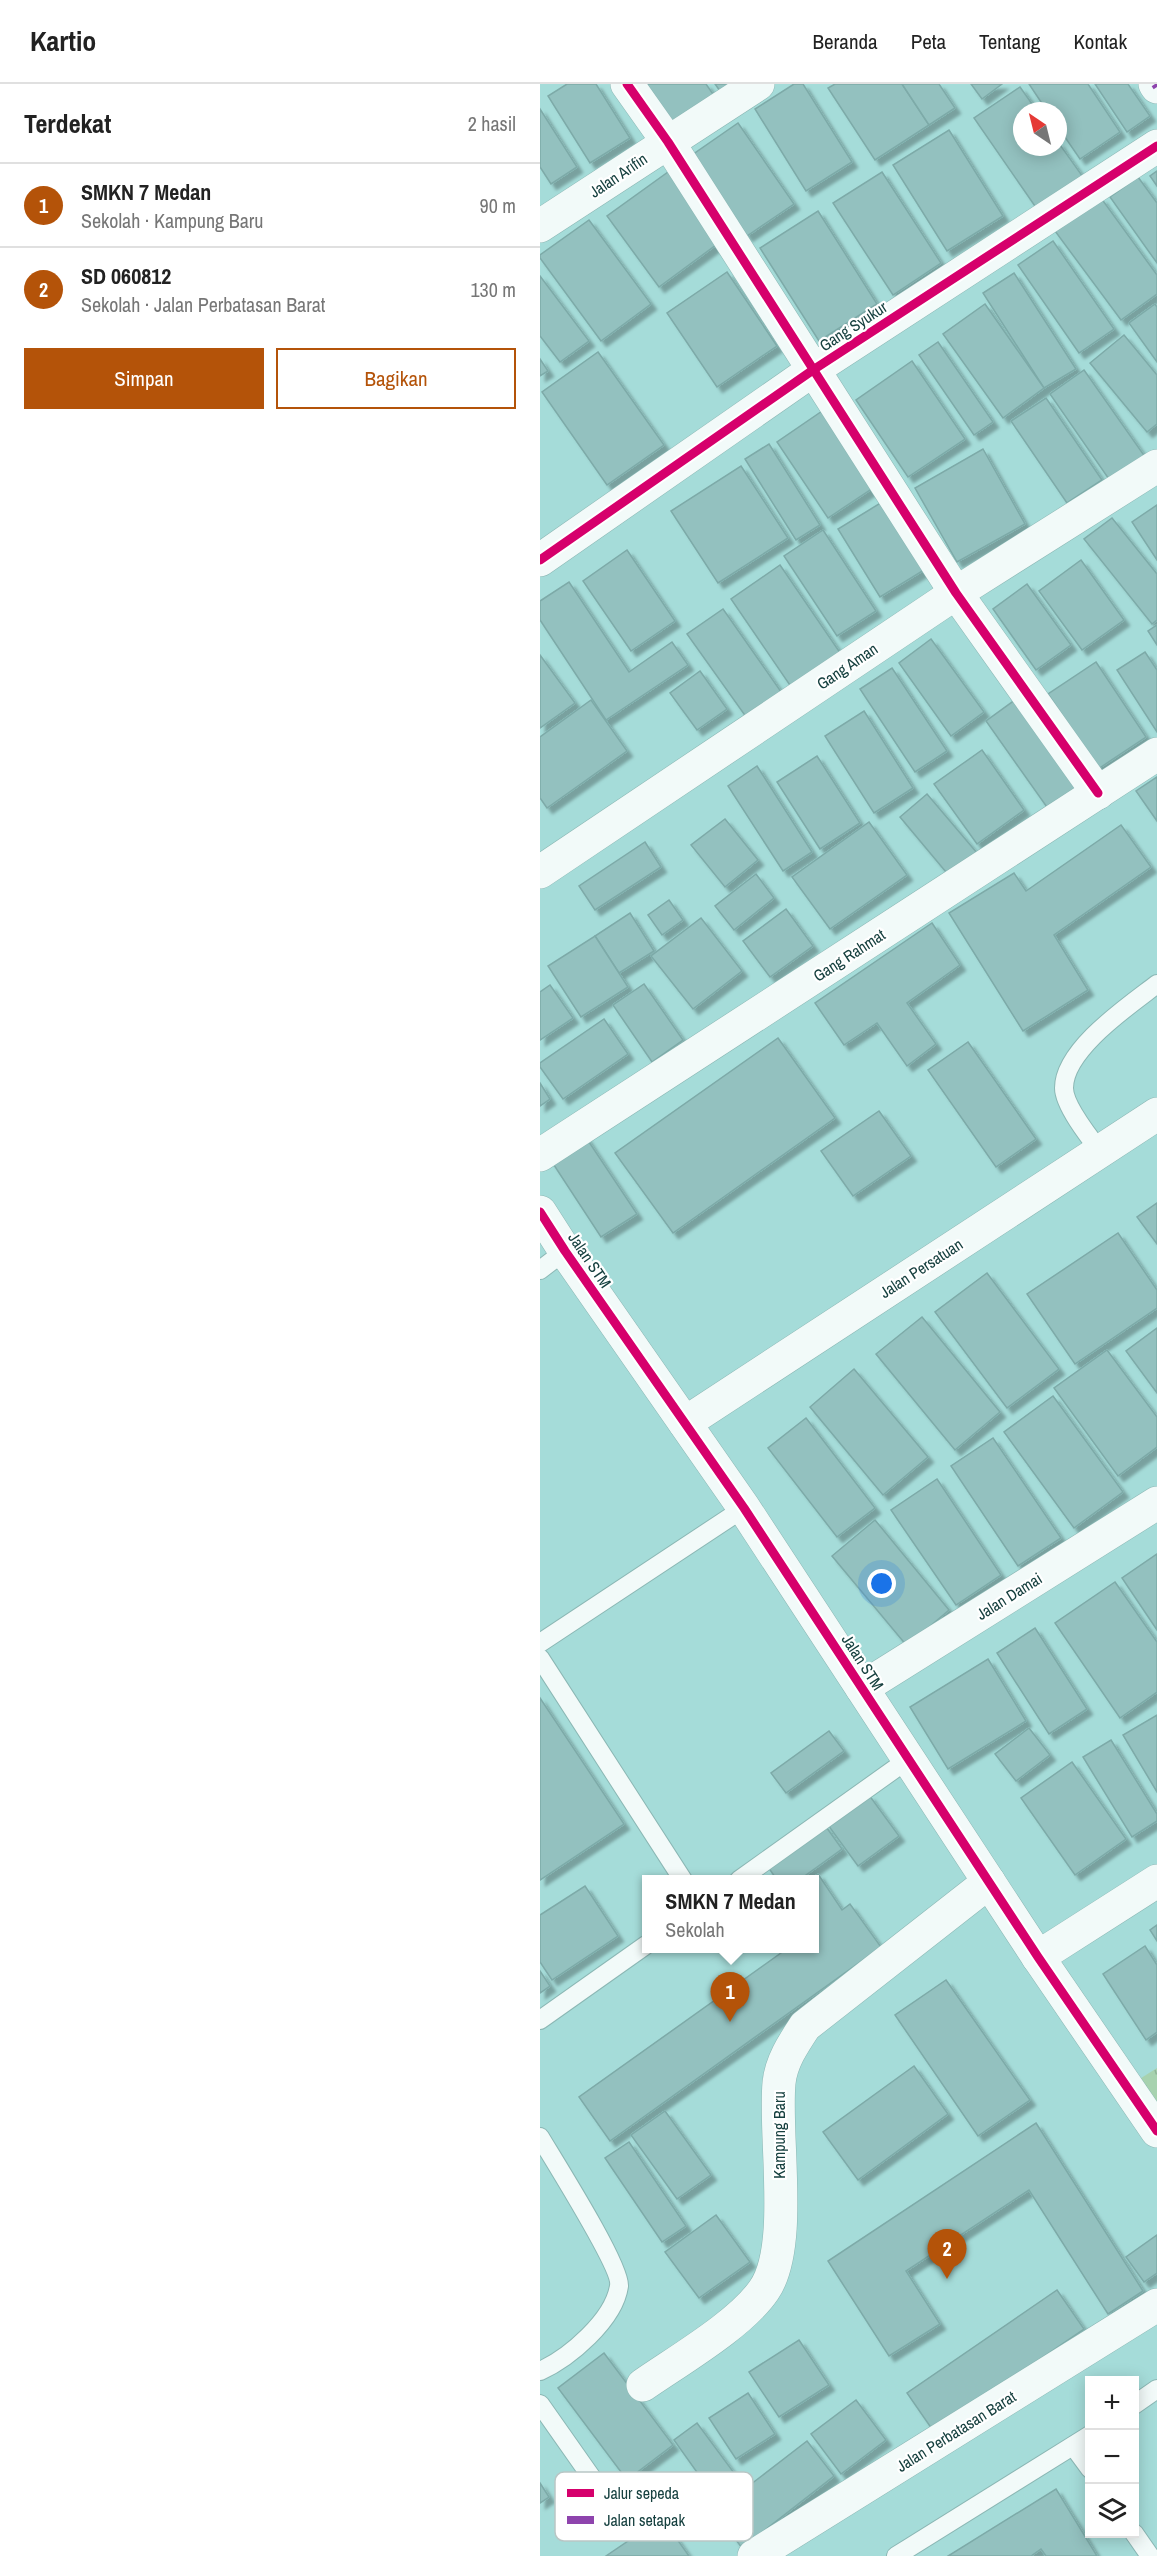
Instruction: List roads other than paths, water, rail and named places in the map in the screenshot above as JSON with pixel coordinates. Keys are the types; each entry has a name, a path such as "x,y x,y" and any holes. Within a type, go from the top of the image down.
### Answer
{"street":[{"path":"627,84 668,142 956,593 1098,793"},
{"name":"Jalan Arifin","path":"540,226 758,84"},
{"name":"Gang Syukur","path":"540,560 813,370 1157,146"},
{"name":"Gang Aman","path":"540,872 956,593 1157,466"},
{"name":"Gang Rahmat","path":"540,1155 1157,754"},
{"name":"Jalan Persatuan","path":"685,1423 1157,1114"},
{"name":"Jalan STM","path":"540,1212 552,1261 685,1423 910,1758 1038,1957 1157,2131"},
{"name":"Jalan Damai","path":"862,1688 1157,1503"},
{"path":"1038,1957 1157,1881"},
{"name":"Kampung Baru","path":"643,2385 743,2315 765,2289 778,2255 779,2082 787,2053 805,2026 989,1882"},
{"name":"Jalan Perbatasan Barat","path":"754,2556 1157,2305"}],"lane":[{"path":"1100,1151 1087,1135 1070,1105 1064,1088 1069,1070 1096,1032 1157,984"},
{"path":"540,1643 744,1508"},
{"path":"540,1658 680,1875"},
{"path":"746,1875 910,1758"},
{"path":"540,2020 642,1948"},
{"path":"540,2137 600,2239 618,2275 620,2285 612,2308 584,2341 556,2364 540,2371"},
{"path":"1139,2401 1157,2389"},
{"path":"540,2404 588,2472"},
{"path":"896,2556 1085,2438"},
{"path":"1073,2446 1085,2463"},
{"path":"1137,2538 1150,2556"}],"place":[{"name":"SMKN 7 Medan","path":"730,2022"},
{"name":"SD 060812","path":"947,2279"}]}
